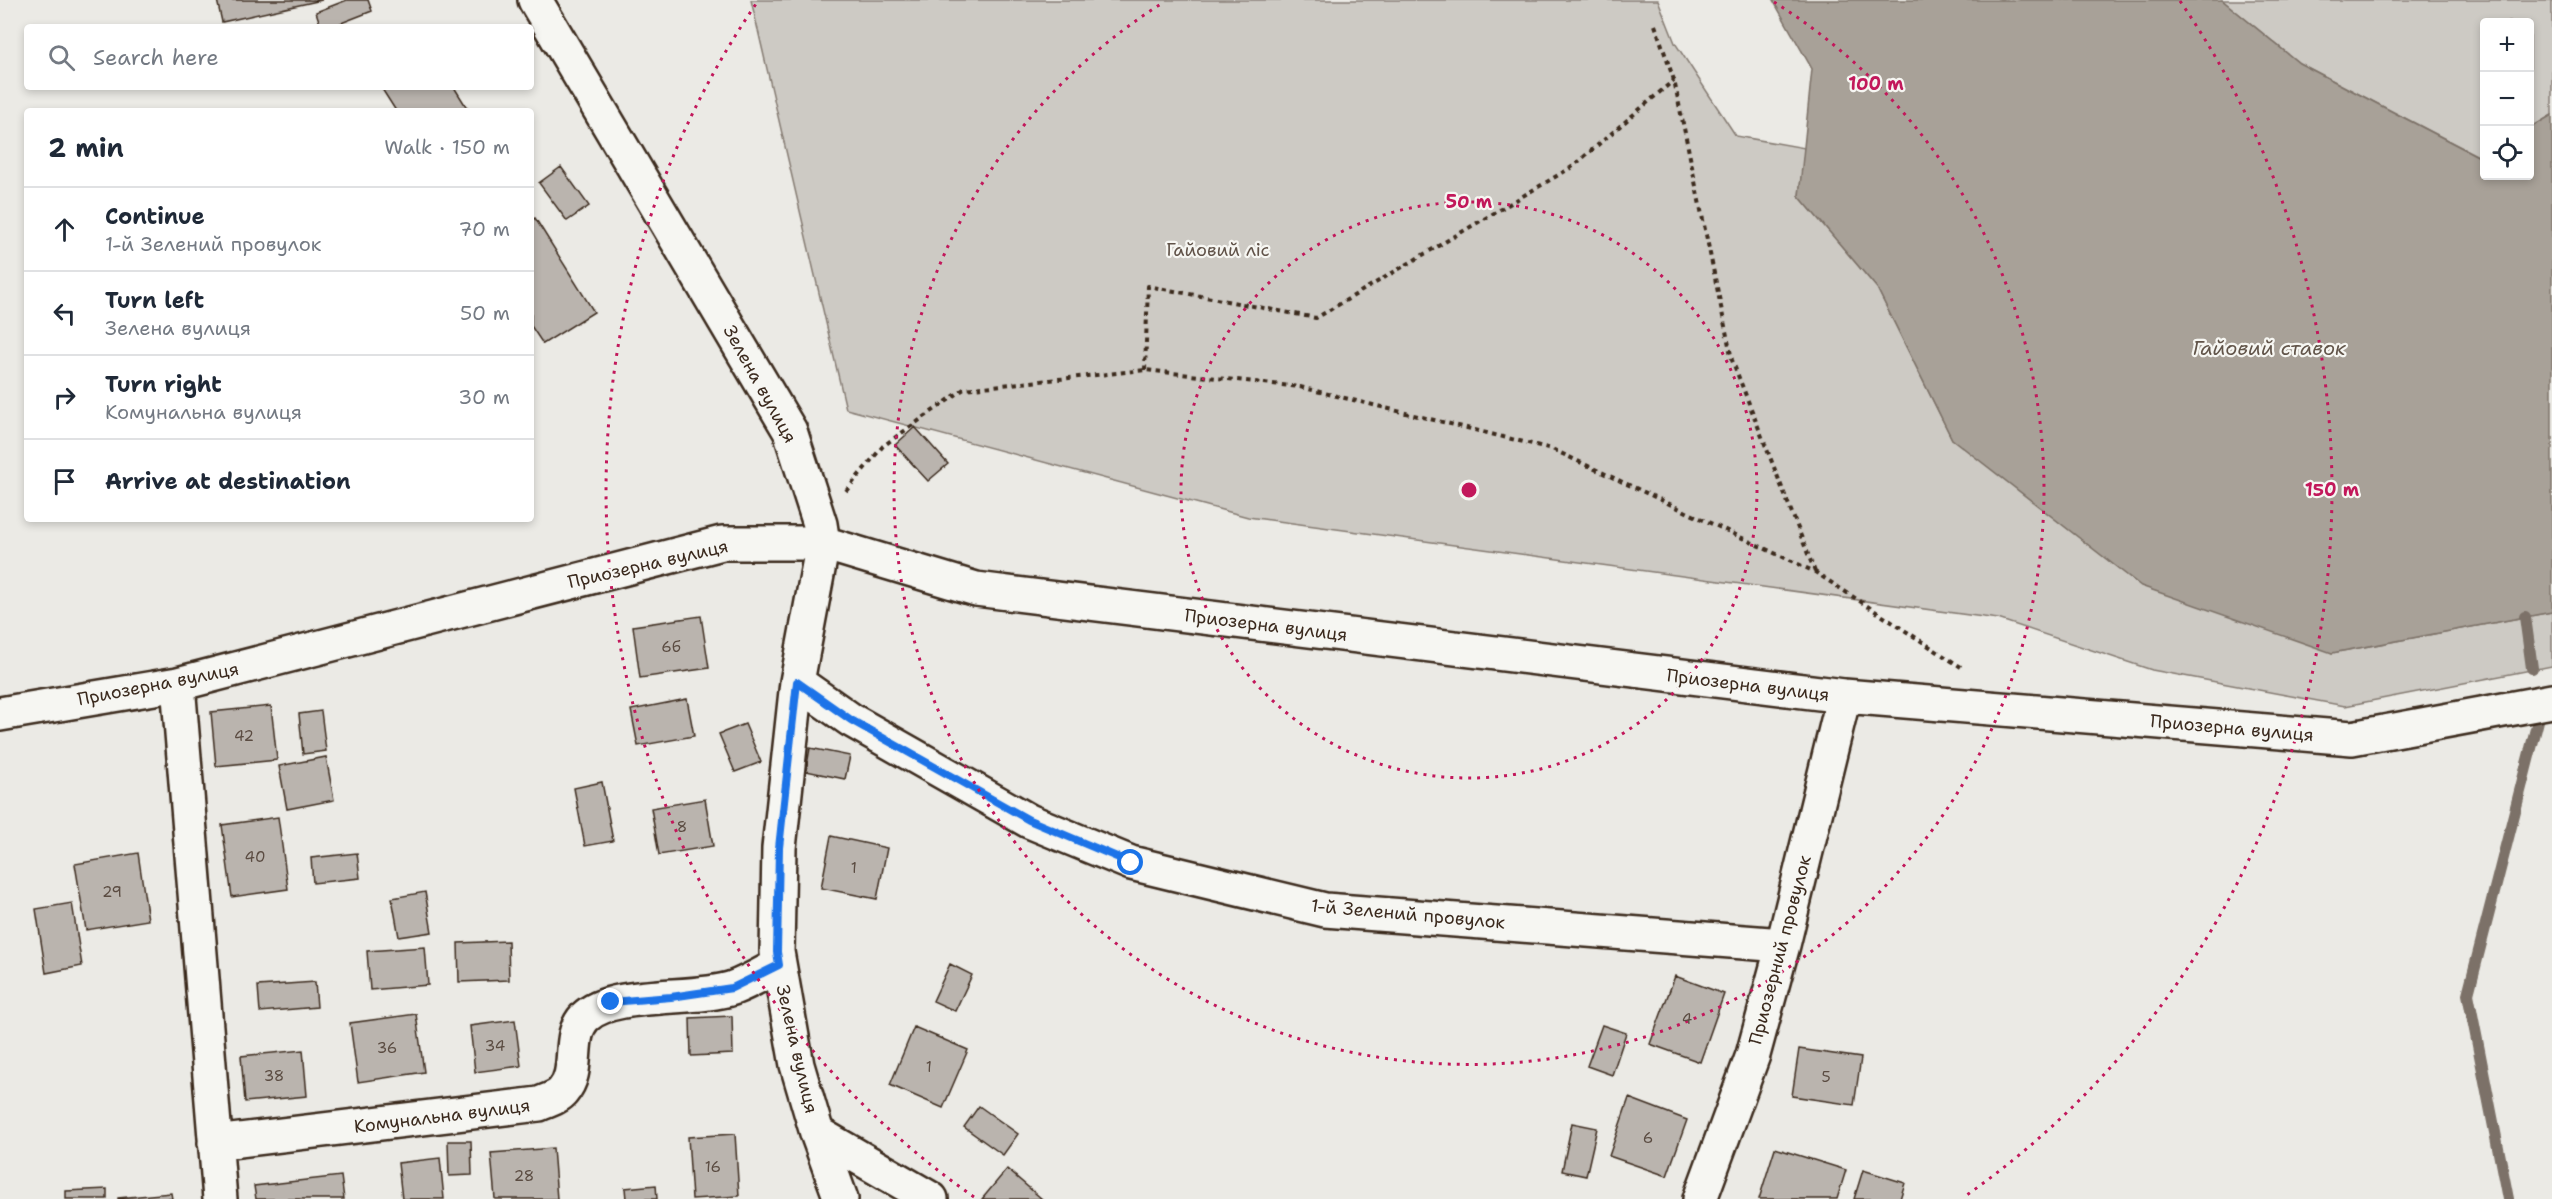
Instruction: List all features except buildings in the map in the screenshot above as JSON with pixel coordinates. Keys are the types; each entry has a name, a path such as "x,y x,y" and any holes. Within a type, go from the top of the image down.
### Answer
{"street":[{"name":"Зелена вулиця","path":"535,0 790,431 821,534 797,682 779,848 777,952 797,1065 817,1133 841,1199"},
{"name":"Приозерна вулиця","path":"0,714 178,684 722,543 821,534 976,589 1844,696 2352,738 2552,701"},
{"name":"1-й Зелений провулок","path":"797,682 851,720 1029,820 1131,863 1325,909 1782,945"},
{"path":"178,684 220,1199"},
{"name":"Приозерний провулок","path":"1700,1199 1753,1055 1844,696"},
{"name":"Комунальна вулиця","path":"216,1143 539,1104 563,1092 572,1071 576,1035 585,1017 611,1002 671,997 732,988 779,965"},
{"path":"817,1133 931,1199"}],"path":[{"path":"1654,25 1674,80 1732,360 1815,572"},
{"path":"1145,370 1148,286 1316,318 1572,167 1674,80"},
{"path":"821,534 883,446 964,388 1145,370 1300,387 1552,449 1815,572 1970,673"}],"green space":[{"name":"Гайовий ліс","path":"751,0 1658,0 1675,43 1736,136 1805,148 1799,196 1877,288 1952,439 2332,653 2552,612 2552,666 2345,706 2152,670 1998,619 1248,517 846,409"},
{"path":"2222,0 2552,0 2552,115 2534,126 2534,18 2480,18 2480,157 2299,63"}],"water":[{"name":"Гайовий ставок","path":"1773,0 2222,0 2299,63 2480,157 2480,180 2534,180 2534,126 2552,115 2552,612 2332,653 2141,586 1952,439 1877,288 1799,196 1812,69"}],"waterway":[{"path":"2525,617 2532,668"},
{"path":"2508,1199 2468,994 2539,717"}],"route":[{"path":"611,1002 671,997 732,988 779,965 777,952 779,848 797,682 851,720 1029,820 1131,863"}]}
